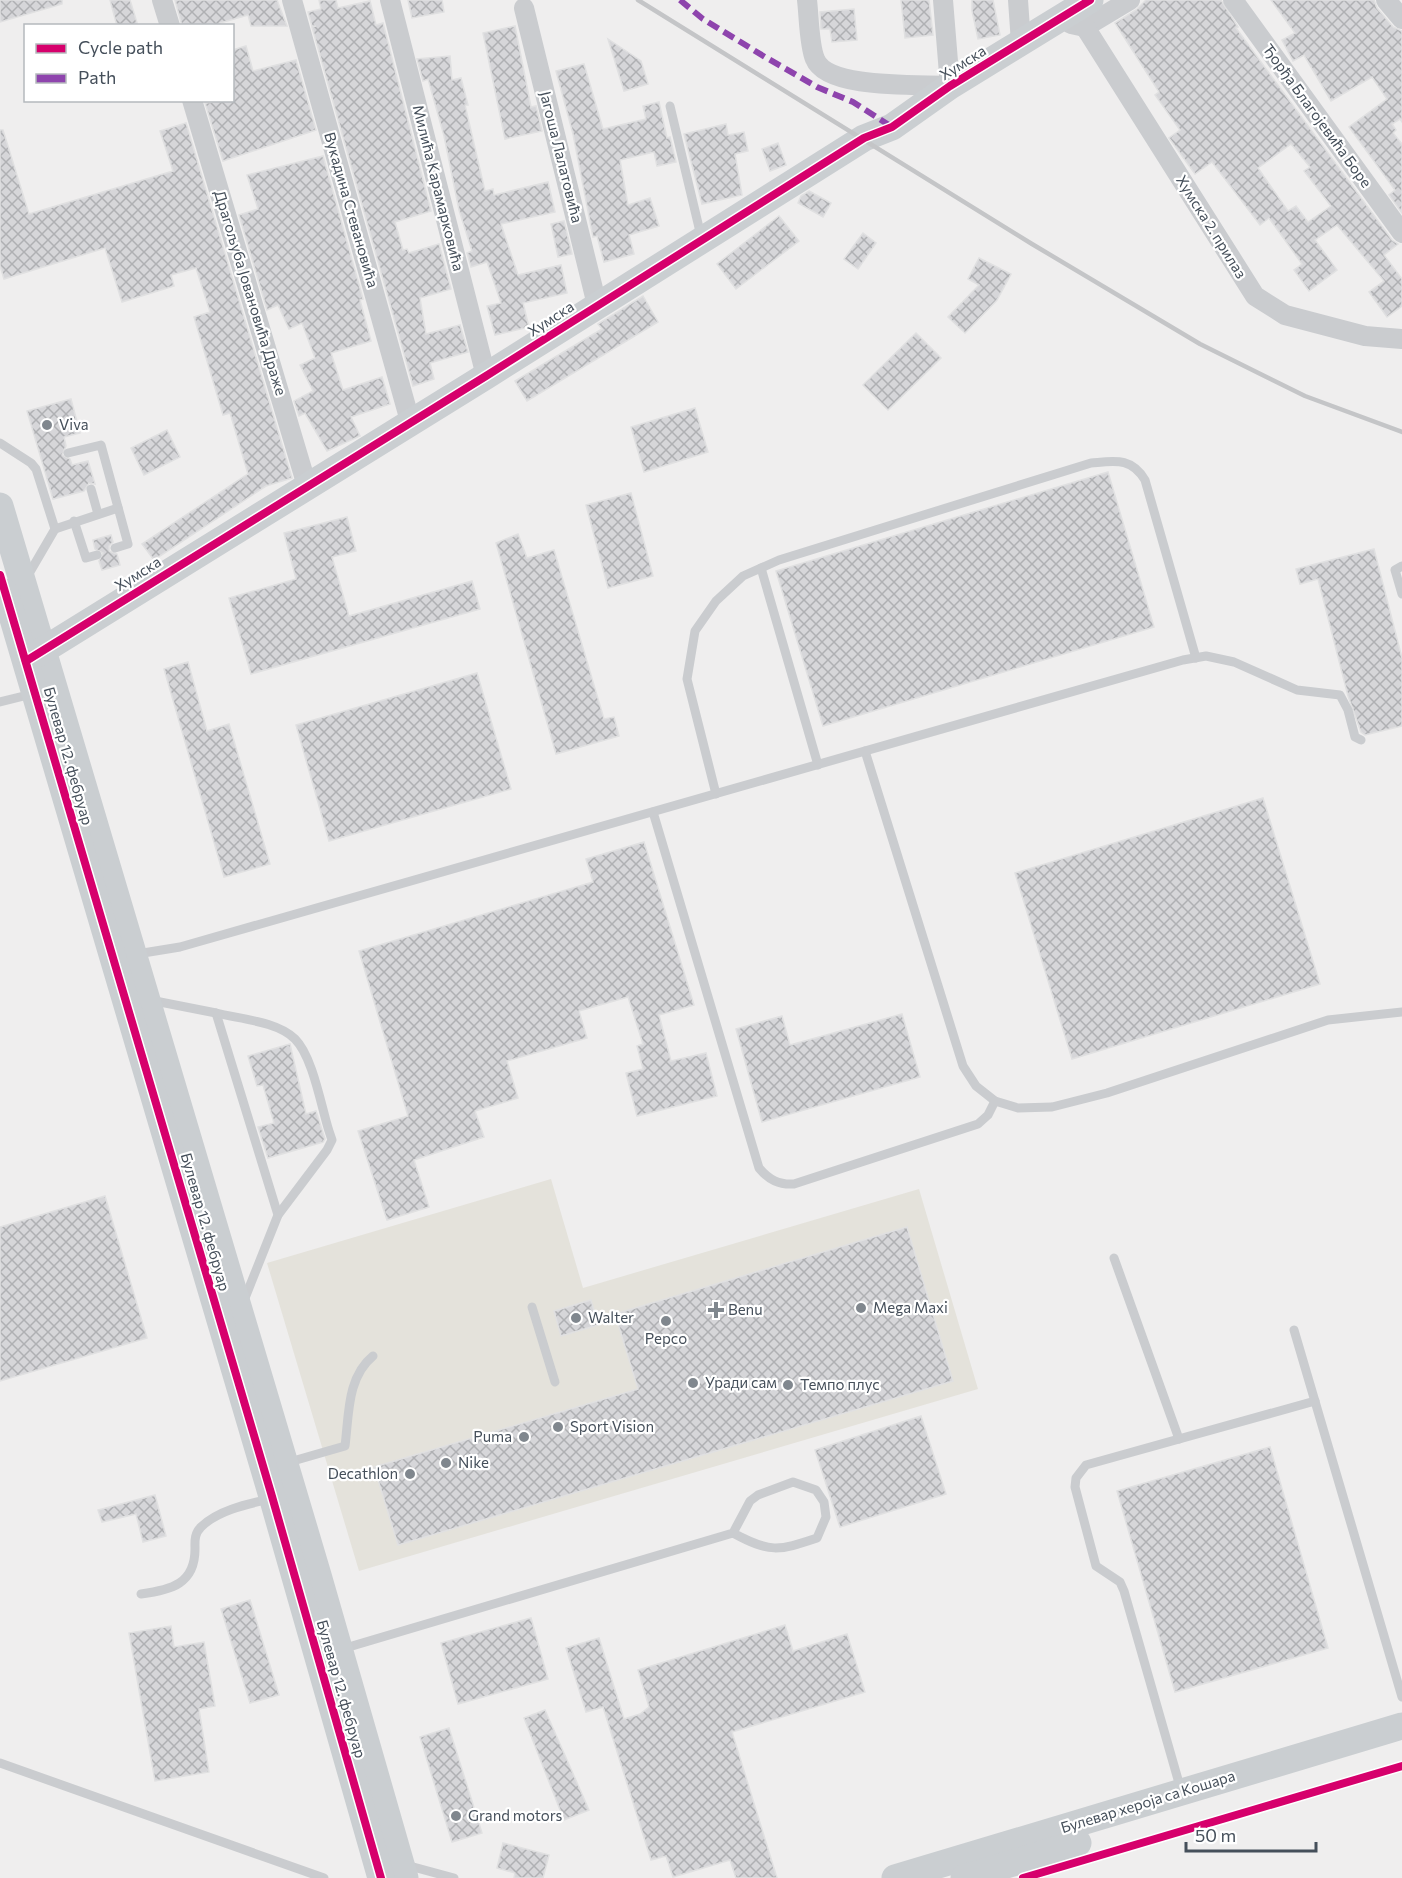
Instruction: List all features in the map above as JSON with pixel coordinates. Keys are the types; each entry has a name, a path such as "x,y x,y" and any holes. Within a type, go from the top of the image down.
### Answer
{"main road":[{"name":"Хумска","path":"35,656 410,421 486,376 701,238 864,138 892,127 950,86 1090,0"},
{"name":"Булевар 12. фебруар","path":"0,506 11,581 274,1466 339,1649 396,1873"},
{"name":"Булевар 12. фебруар","path":"45,690 134,955 239,1314 274,1466 272,1499 396,1873"},
{"name":"Булевар хероја са Кошара","path":"895,1878 1402,1726"},
{"name":"Булевар хероја са Кошара","path":"964,1878 1402,1741"}],"street":[{"path":"162,0 169,24"},
{"name":"Вукадина Стевановића","path":"292,0 410,421"},
{"name":"Милића Карамарковића","path":"390,0 486,376"},
{"path":"807,0 815,60 822,69 850,81 950,86 943,0"},
{"path":"1018,0 1021,43"},
{"path":"1056,21 1085,27 1130,0"},
{"name":"Ђорђа Благојевића Боре","path":"1233,0 1402,233"},
{"path":"1386,0 1402,19"},
{"name":"Јагоша Лалатовића","path":"524,8 597,305"},
{"name":"Хумска 2. прилаз","path":"1085,27 1255,296 1285,315 1365,336 1402,339"},
{"name":"Драгољуба Јовановића Драже","path":"193,102 307,486"}],"lane":[{"path":"670,106 701,238"},
{"path":"0,443 18,457 36,462 55,529"},
{"path":"68,453 101,445 128,544 115,548"},
{"path":"80,450 84,462"},
{"path":"716,794 687,679 695,631 716,601 743,576 779,560 1091,463 1119,461 1137,468 1145,480 1196,658"},
{"path":"91,489 98,514"},
{"path":"11,581 40,552 55,529 118,508"},
{"path":"74,521 86,558 97,555"},
{"path":"1402,566 1395,570 1402,594"},
{"path":"761,568 818,765"},
{"path":"134,955 180,947 1206,656 1234,662 1297,690 1340,695 1348,710 1355,737 1361,740"},
{"path":"0,702 45,690"},
{"path":"865,752 963,1066 976,1086 995,1101 1018,1108 1053,1107 1107,1093 1328,1020 1402,1012"},
{"path":"653,812 759,1168 765,1175 780,1183 794,1184 913,1147 978,1124 988,1115 995,1101"},
{"path":"147,999 265,1025 294,1038 304,1051 332,1140 278,1215 239,1314"},
{"path":"216,1013 278,1215"},
{"path":"1114,1258 1179,1439"},
{"path":"532,1307 555,1382"},
{"path":"1294,1330 1402,1697"},
{"path":"274,1466 345,1446 349,1402 355,1381 366,1361 373,1356"},
{"path":"1182,1792 1124,1591 1120,1582 1096,1566 1075,1487 1076,1478 1086,1465 1315,1401"},
{"path":"339,1649 733,1533 761,1546 783,1549 817,1538 826,1517 824,1502 816,1490 793,1482 758,1495 750,1501 733,1533"},
{"path":"141,1594 168,1590 184,1580 194,1567 195,1538 201,1527 241,1506 272,1499"},
{"path":"0,1763 324,1878"},
{"path":"396,1873 454,1878"}],"shaded area":[{"path":"551,1179 583,1288 919,1189 978,1389 359,1571 267,1263"}],"building":[{"path":"0,0 62,0 62,4 0,22"},
{"path":"110,0 130,0 137,24 116,24"},
{"path":"175,0 277,0 287,26 251,26 248,15 220,24 181,24"},
{"path":"319,0 336,0 338,8 370,1 376,25 383,23 431,211 395,222 403,250 407,249 409,253 439,244 451,289 420,298 426,334 460,325 468,352 430,363 434,379 413,386 312,27 316,26 312,26 308,12 321,9"},
{"path":"408,0 442,0 444,12 412,18"},
{"path":"901,0 929,0 933,35 905,38"},
{"path":"972,0 993,0 1000,35 978,39"},
{"path":"1146,0 1221,0 1238,27 1236,28 1392,240 1398,244 1384,255 1402,279 1402,306 1387,317 1369,292 1384,281 1337,225 1315,240 1337,270 1309,291 1294,270 1302,264 1269,218 1260,225 1212,162 1195,174 1169,138 1180,130 1155,95 1159,92 1115,23 1136,10","holes":["1291,144 1310,167 1304,171 1331,206 1308,222 1296,206 1288,211 1258,168"]},
{"path":"1271,0 1374,0 1377,8 1393,27 1402,31 1402,122 1400,119 1392,124 1396,130 1393,133 1402,144 1402,213 1389,195 1395,190 1349,127 1387,99 1372,77 1331,101 1304,55 1293,61 1282,40 1295,33"},
{"path":"854,9 857,40 832,42 830,29 821,29 820,12"},
{"path":"515,26 531,107 536,106 542,131 505,139 483,33"},
{"path":"608,39 641,61 648,84 624,91"},
{"path":"246,46 253,71 296,60 316,130 223,161 205,103 234,102 234,49"},
{"path":"450,56 452,80 461,78 468,105 465,105 485,191 493,189 494,195 548,182 555,212 501,224 518,275 561,265 567,293 523,303 529,327 495,335 487,306 501,303 487,262 471,267 467,253 472,251 459,210 444,136 428,79 423,81 417,59"},
{"path":"584,64 603,129 646,119 643,106 659,102 667,138 670,137 676,162 657,166 654,152 620,160 628,205 650,198 659,226 629,235 634,254 604,262 597,236 593,237 573,134 556,71"},
{"path":"186,123 292,478 266,486 154,560 142,544 248,474 230,413 223,415 194,317 210,312 196,268 171,275 174,286 122,302 105,248 4,279 0,266 0,130 3,130 29,214 173,171 160,131"},
{"path":"726,124 728,135 744,132 748,151 735,154 742,195 702,204 684,134"},
{"path":"778,143 786,165 770,171 762,149"},
{"path":"323,156 363,299 360,300 371,341 331,353 343,390 382,377 390,404 351,417 360,436 327,451 305,413 299,416 294,401 313,391 300,365 315,358 302,323 289,329 278,305 267,310 239,215 258,209 247,175"},
{"path":"809,191 831,203 823,217 798,203 801,196"},
{"path":"779,216 799,241 736,289 717,264"},
{"path":"564,221 572,254 558,257 551,224"},
{"path":"863,233 876,243 858,269 844,259"},
{"path":"979,258 1011,274 997,300 965,333 948,317 979,285 968,279"},
{"path":"643,296 658,322 527,401 515,381 602,329 598,324"},
{"path":"916,333 941,358 888,410 863,385"},
{"path":"71,399 80,433 64,437 66,446 62,455 70,459 72,465 88,461 95,484 89,483 84,491 53,499 27,411"},
{"path":"695,408 708,452 644,472 631,427"},
{"path":"167,430 180,457 144,475 131,448"},
{"path":"1108,472 1154,627 823,726 776,571"},
{"path":"631,493 653,576 608,588 586,505"},
{"path":"347,517 356,551 332,557 349,616 472,581 480,609 251,674 229,598 296,579 284,533"},
{"path":"518,534 527,558 554,550 604,719 614,717 619,736 556,754 496,543"},
{"path":"111,535 113,542 109,546 109,551 117,554 120,565 102,570 99,561 103,553 95,549 93,540"},
{"path":"1374,549 1402,658 1402,726 1365,735 1361,732 1348,696 1318,579 1300,584 1296,569"},
{"path":"188,662 207,731 229,724 270,864 224,877 164,669"},
{"path":"477,673 511,789 329,841 296,725"},
{"path":"1263,798 1320,984 1072,1059 1015,873"},
{"path":"644,842 694,1005 659,1015 671,1061 706,1053 717,1096 637,1116 626,1073 643,1069 637,1046 643,1044 628,997 579,1011 587,1038 507,1061 518,1098 475,1111 484,1137 414,1160 429,1207 387,1220 358,1131 408,1116 359,951 593,882 586,859"},
{"path":"902,1014 920,1077 762,1122 736,1029 782,1016 790,1045"},
{"path":"290,1044 306,1114 316,1111 325,1139 323,1142 268,1158 258,1127 274,1123 263,1085 257,1086 248,1056"},
{"path":"105,1196 147,1338 0,1381 0,1227"},
{"name":"Темпо плус","path":"907,1227 953,1381 398,1545 374,1467 638,1389 615,1314"},
{"name":"Walter","path":"591,1300 598,1325 561,1336 554,1311"},
{"path":"921,1416 946,1494 840,1527 815,1450"},
{"path":"1270,1447 1328,1648 1175,1692 1117,1491"},
{"path":"155,1495 166,1536 143,1542 136,1514 102,1522 98,1510"},
{"path":"250,1600 279,1695 250,1703 221,1609"},
{"path":"531,1618 548,1679 458,1704 441,1643"},
{"path":"785,1625 793,1651 847,1634 865,1692 732,1732 777,1878 736,1878 730,1860 673,1877 666,1856 651,1860 603,1707 586,1712 566,1648 599,1638 624,1719 640,1714 649,1707 638,1670"},
{"path":"171,1626 174,1647 204,1642 215,1706 199,1709 209,1772 155,1781 129,1633"},
{"path":"545,1710 589,1810 564,1820 524,1718"},
{"path":"449,1728 482,1833 452,1842 420,1737"},
{"path":"503,1843 549,1855 543,1878 514,1878 515,1873 497,1868"}],"railway":[{"path":"638,0 1032,244 1200,344 1305,396 1402,432"}],"marked path":[{"path":"680,0 703,19 765,57 817,87 853,102 892,127"}],"cycle path":[{"path":"26,661 864,138 892,127 950,86 1090,0"},
{"path":"0,575 271,1493 381,1878"},
{"path":"1023,1878 1402,1766"}],"place":[{"name":"Viva","path":"47,425"},
{"name":"Mega Maxi","path":"861,1308"},
{"name":"Benu","path":"716,1310"},
{"name":"Walter","path":"576,1318"},
{"name":"Pepco","path":"666,1321"},
{"name":"Уради сам","path":"693,1383"},
{"name":"Темпо плус","path":"788,1385"},
{"name":"Sport Vision","path":"558,1427"},
{"name":"Puma","path":"524,1437"},
{"name":"Nike","path":"446,1463"},
{"name":"Decathlon","path":"410,1474"},
{"name":"Grand motors","path":"456,1816"}]}
